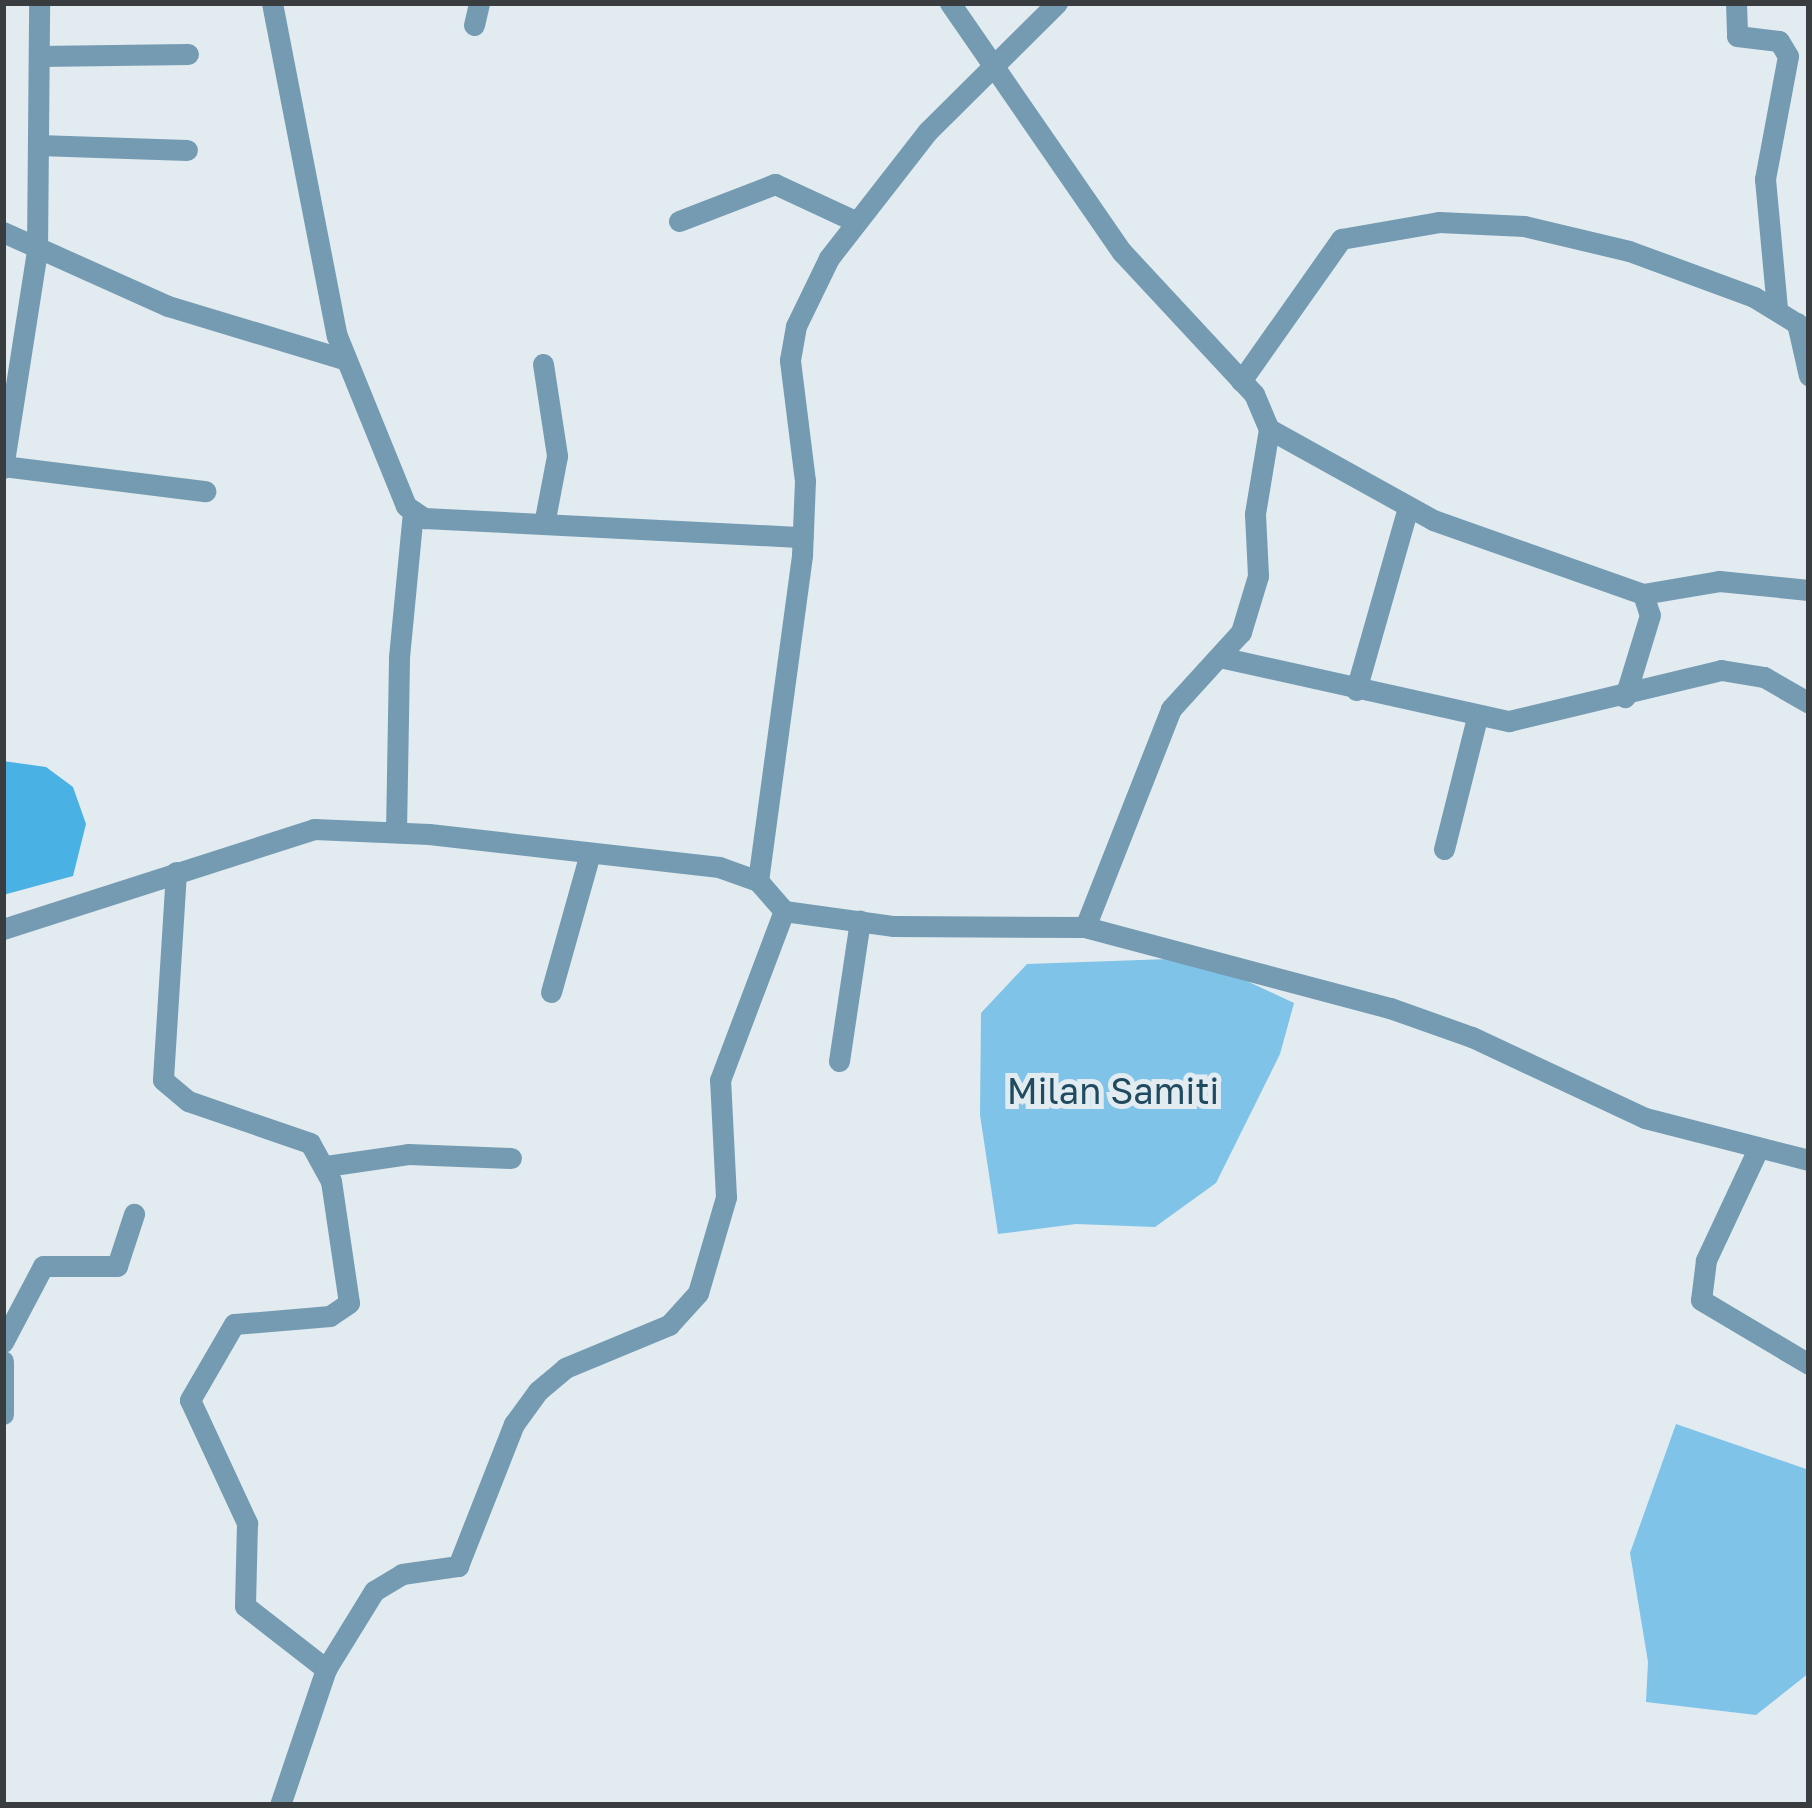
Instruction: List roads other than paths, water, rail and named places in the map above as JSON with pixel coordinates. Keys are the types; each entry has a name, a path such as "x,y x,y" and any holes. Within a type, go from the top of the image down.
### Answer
{"street":[{"path":"39,3 37,251 8,405 3,467 205,491"},
{"path":"272,3 344,359 393,486 413,511 424,518 803,537"},
{"path":"950,3 1122,252 1266,411 1269,429 1255,514 1258,576 1224,658 1171,709 1085,927"},
{"path":"758,881 803,537 804,461 790,360 796,326 829,259 856,222 992,63 1057,3"},
{"path":"1736,3 1737,36 1779,41 1788,56 1765,179 1777,309"},
{"path":"39,56 188,54"},
{"path":"38,145 187,150"},
{"path":"679,221 775,184 856,222"},
{"path":"1241,381 1325,255 1357,232 1438,222 1524,226 1664,262 1777,309 1803,327 1809,376"},
{"path":"3,232 168,306 344,359"},
{"path":"543,364 557,456 544,524"},
{"path":"1269,429 1408,508 1643,595 1719,580 1809,590"},
{"path":"1356,690 1408,508"},
{"path":"396,832 399,657 413,511"},
{"path":"1625,697 1650,615 1643,595"},
{"path":"1224,658 1477,718 1536,720 1721,670 1764,677 1809,703"},
{"path":"1444,849 1477,718"},
{"path":"3,928 314,830 396,832 719,867 758,881 784,911 860,921 1085,927 1390,1008 1472,1037 1645,1118 1809,1160"},
{"path":"551,992 590,853"},
{"path":"176,872 163,1080 188,1101 310,1143 326,1166 349,1304 330,1316 234,1324 190,1400 247,1523 245,1606 326,1670"},
{"path":"280,1805 326,1670 388,1578 458,1566 514,1424 538,1391 565,1368 686,1312 726,1197 720,1080 784,911"},
{"path":"839,1061 860,921"},
{"path":"1758,1149 1706,1260 1701,1300 1809,1364"},
{"path":"326,1166 408,1154 512,1158"},
{"path":"3,1342 43,1267 117,1266 134,1214"},
{"path":"3,1361 3,1414"}],"park label":[{"name":"Milan Samiti","path":"1113,1091"}]}
